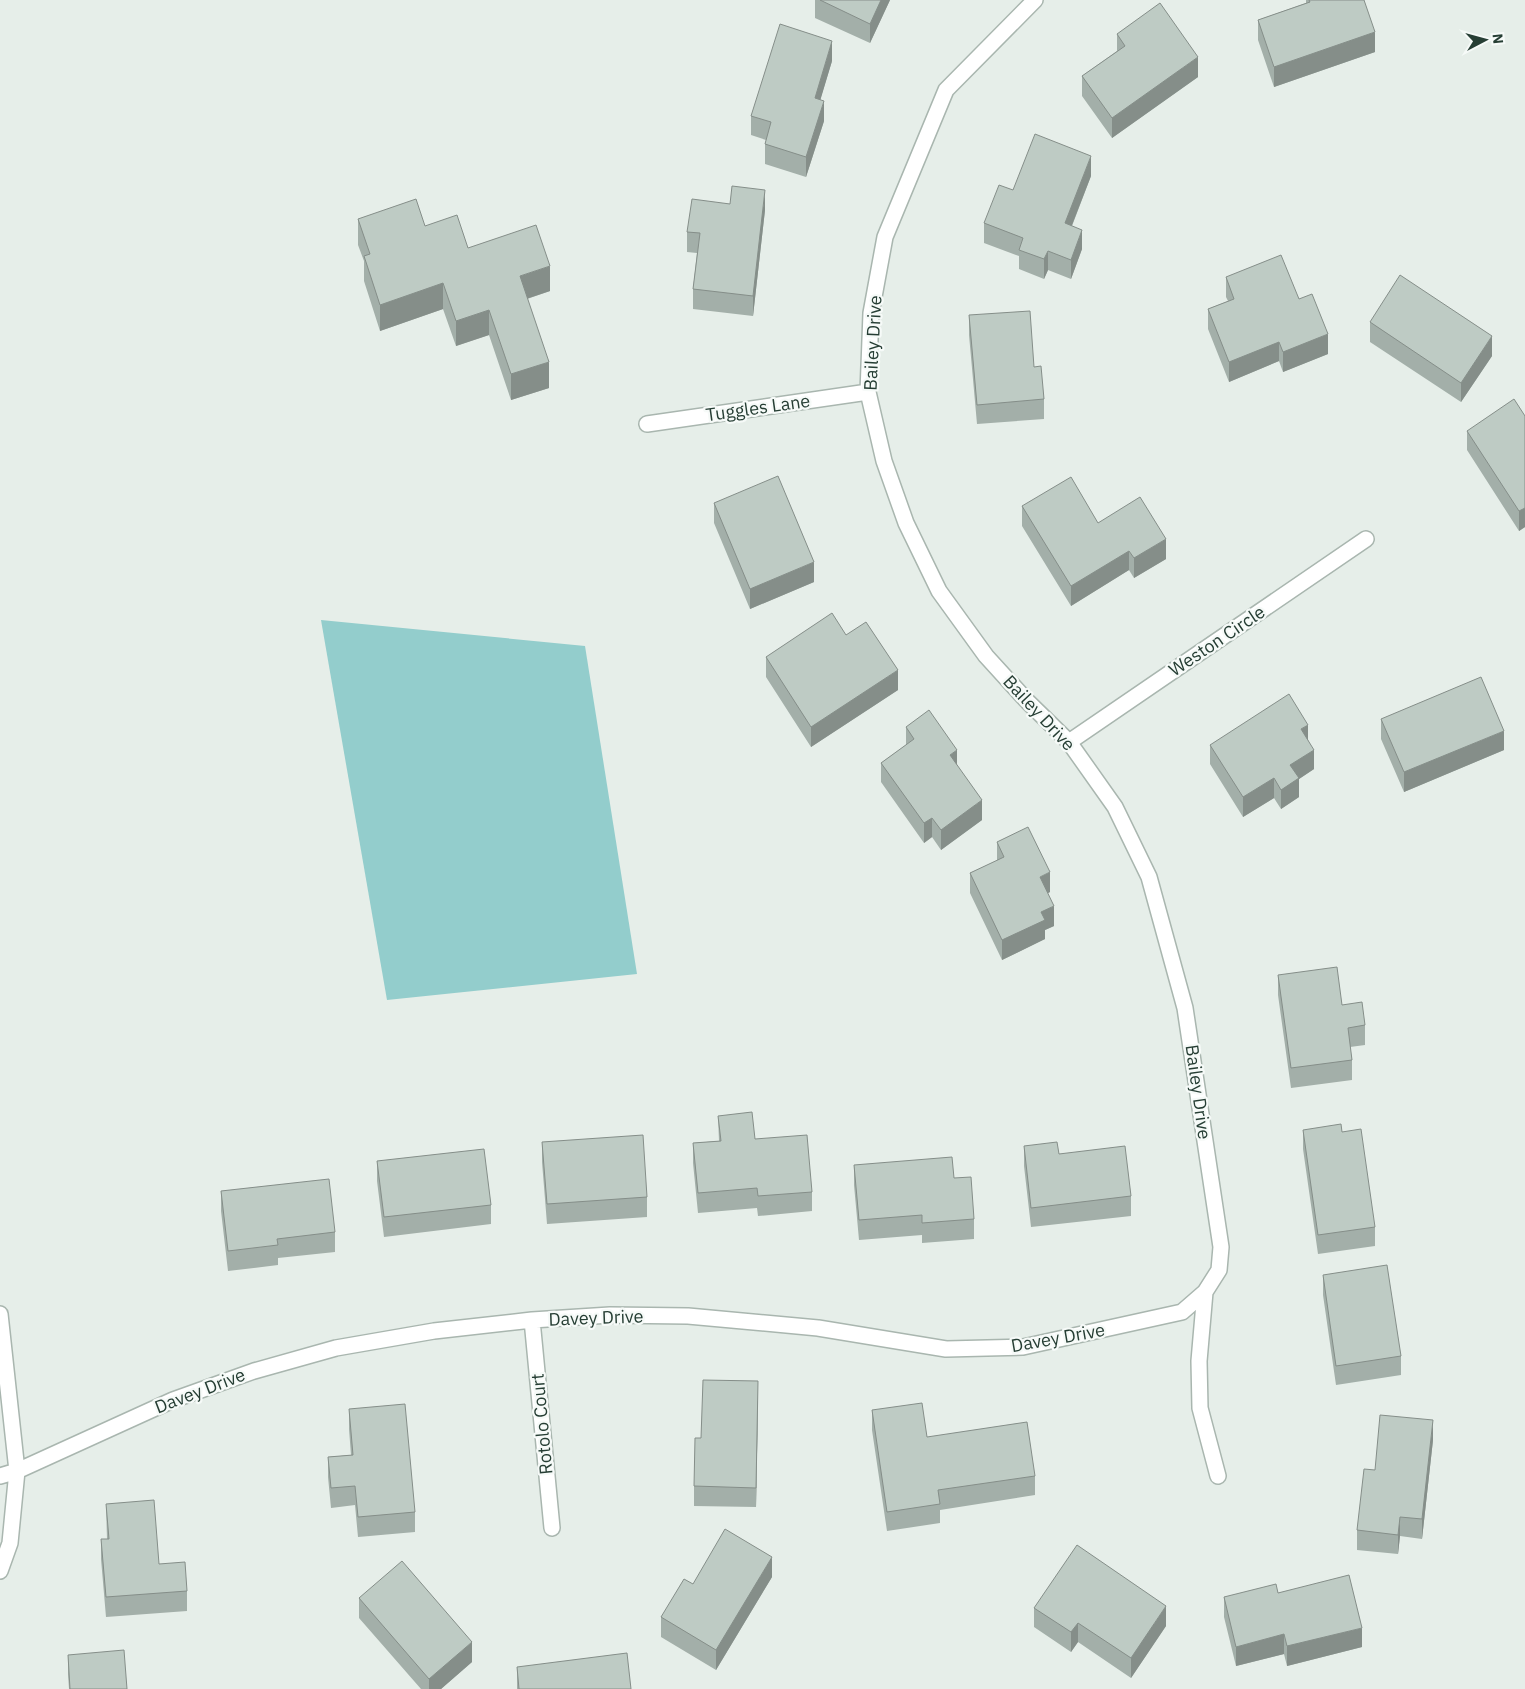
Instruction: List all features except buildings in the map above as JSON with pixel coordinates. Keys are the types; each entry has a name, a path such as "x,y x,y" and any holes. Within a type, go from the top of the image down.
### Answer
{"street":[{"name":"Bailey Drive","path":"1035,0 946,90 885,236 871,313 868,392 884,461 893,488 906,523 939,592 986,656 1028,702 1069,742 1115,807 1149,877 1185,1008 1220,1247 1219,1270 1205,1292 1199,1361 1200,1408 1218,1476"},
{"name":"Tuggles Lane","path":"647,424 868,392"},
{"name":"Weston Circle","path":"1069,742 1366,539"},
{"name":"Davey Drive","path":"0,1476 17,1471 173,1400 254,1371 336,1348 434,1331 532,1320 610,1316 688,1316 818,1328 946,1348 1023,1347 1182,1312 1205,1292"},
{"path":"0,1314 17,1471 10,1543 0,1571"},
{"name":"Rotolo Court","path":"532,1320 552,1528"}],"water":[{"path":"321,620 585,646 637,974 387,1000"}]}
